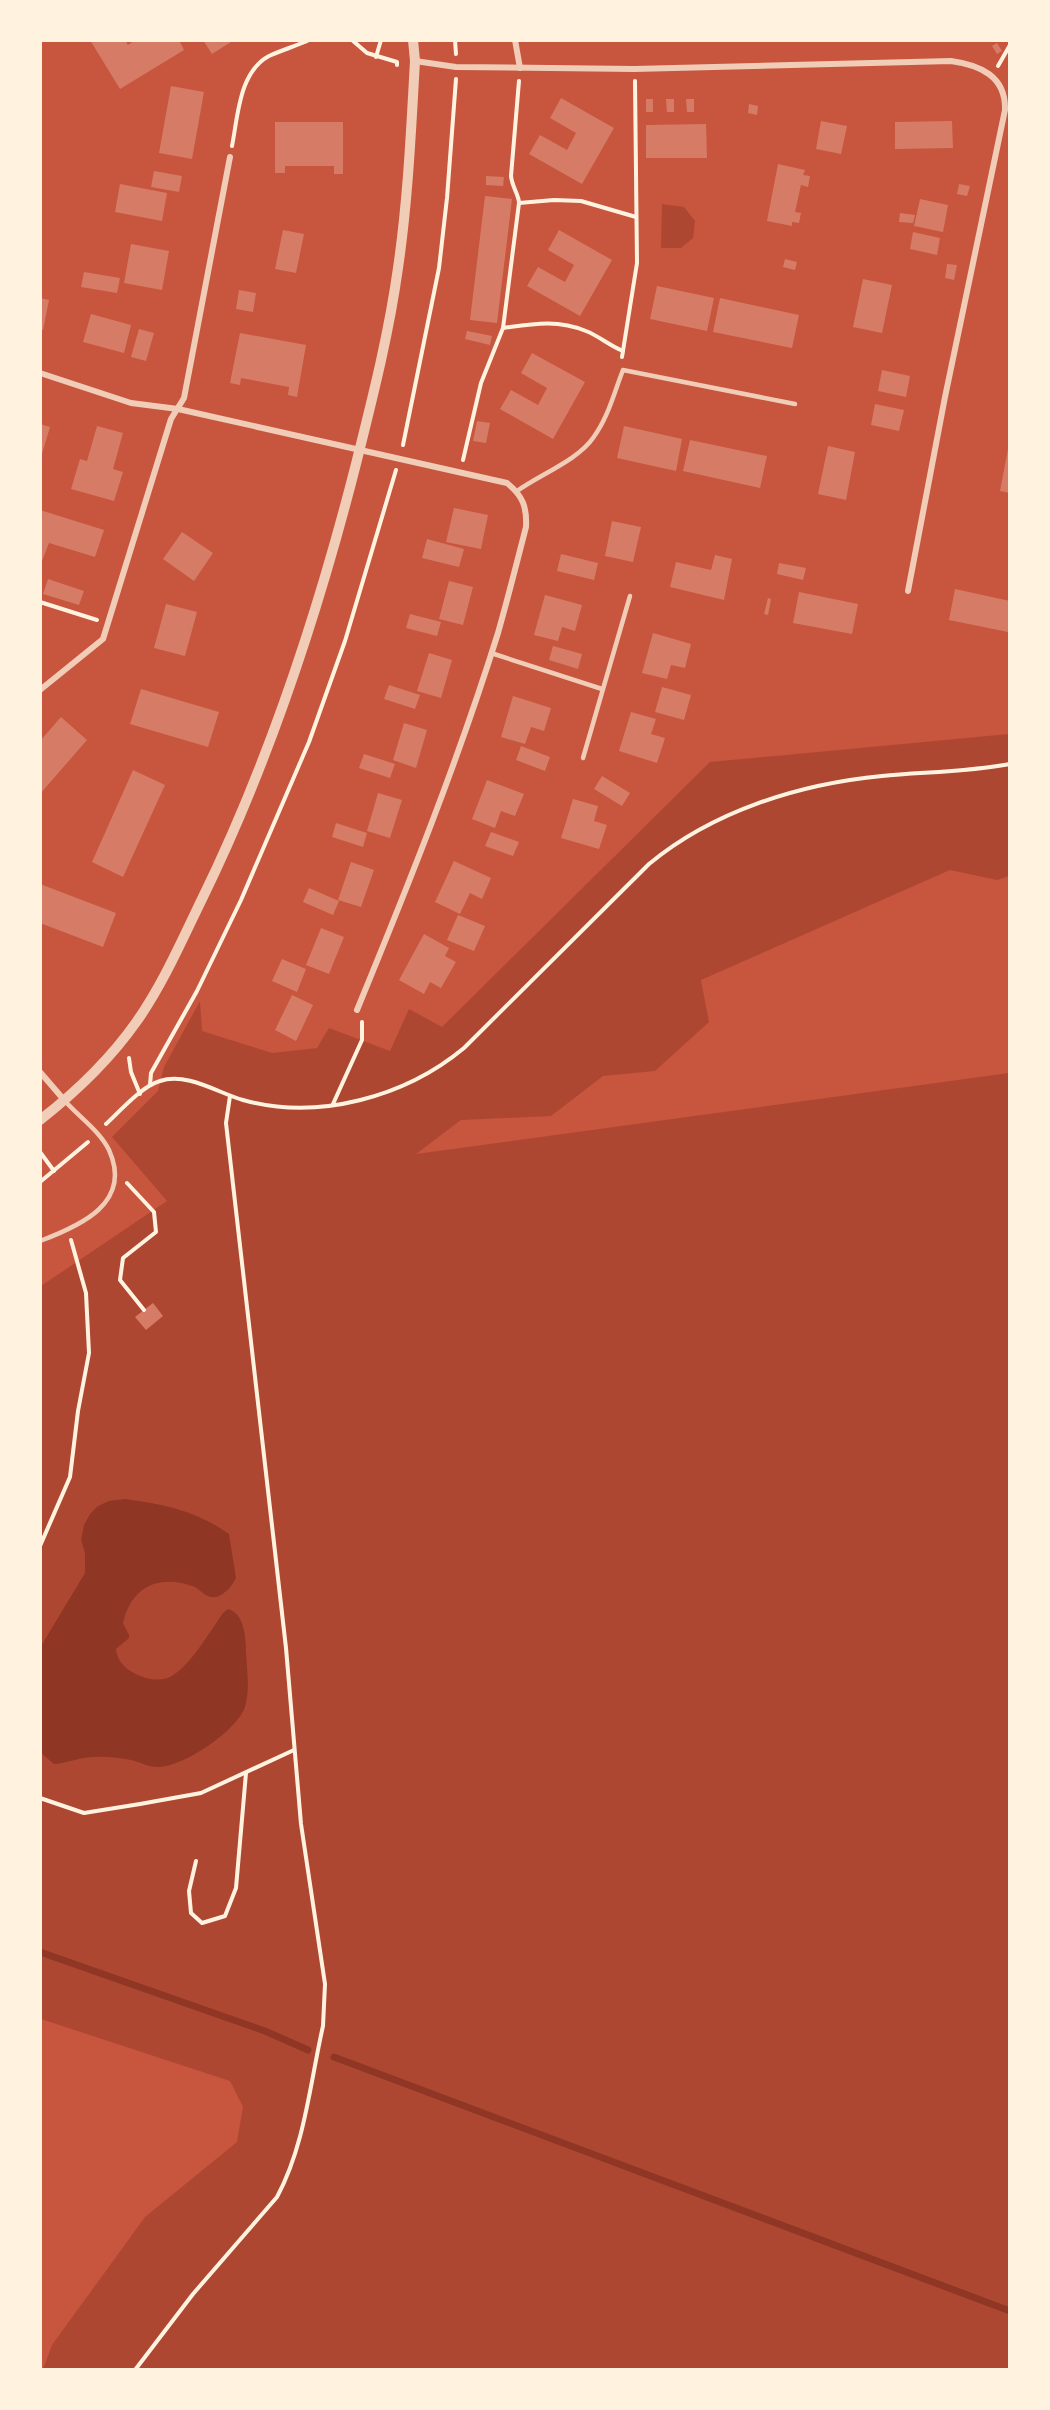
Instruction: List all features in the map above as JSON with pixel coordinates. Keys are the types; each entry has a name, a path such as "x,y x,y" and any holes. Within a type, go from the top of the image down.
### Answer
{"street":[{"path":"40,1120 65,1101 138,1021 172,960 227,848 291,682 338,532 380,370 398,270 408,189 415,62 413,40"},
{"path":"515,40 520,68"},
{"path":"415,62 456,67 634,69 951,61 981,68 992,77 1005,98 1005,110 970,273 908,591"},
{"path":"40,690 103,639 171,419 184,398 230,157"},
{"path":"40,373 131,403 178,409 507,483 517,491 527,511 526,527 491,653 404,896 357,1010"},
{"path":"40,1072 65,1101"}],"lane":[{"path":"517,491 577,454 592,440 605,417 623,370 795,404"},
{"path":"583,758 630,596"},
{"path":"491,653 602,689"},
{"path":"40,1241 68,1231 95,1215 107,1199 113,1185 114,1169 109,1149 96,1132 65,1101"}],"path":[{"path":"230,157 243,96 253,70 268,57 309,40"},
{"path":"352,40 367,53 397,62"},
{"path":"376,57 381,40"},
{"path":"992,77 1010,45"},
{"path":"456,67 447,198 439,268 400,459 345,641 305,753 242,900 197,991 151,1073 150,1085 170,1078 185,1080 230,1096 268,1105 294,1108 362,1100 406,1083 450,1060 649,864 673,844 699,829 770,799 822,785 879,776 1010,765"},
{"path":"460,472 481,383 502,328 519,203 511,176 520,68"},
{"path":"623,370 623,351 636,278 634,69"},
{"path":"519,203 554,200 581,201 636,217"},
{"path":"502,328 540,323 564,323 587,331 623,351"},
{"path":"40,602 107,623"},
{"path":"333,1105 362,1040 362,1022 357,1010"},
{"path":"129,1058 131,1072 140,1094"},
{"path":"135,2370 193,2294 277,2197 292,2167 298,2147 323,2026 325,1984 301,1824 285,1636 226,1123 230,1096"},
{"path":"40,1152 54,1172"},
{"path":"114,1169 154,1212 156,1232 123,1258 120,1280 144,1310"},
{"path":"40,1546 70,1478 78,1411 89,1353 86,1293 68,1231"},
{"path":"40,1798 84,1813 201,1793 294,1750"},
{"path":"196,1862 189,1891 191,1912 202,1923 225,1916 236,1888 246,1772"}],"shaded area":[{"path":"662,204 684,207 695,221 693,238 681,248 661,248"},
{"path":"1009,734 1009,876 997,880 950,870 701,980 709,1022 655,1071 603,1076 551,1116 461,1120 416,1154 1009,1073 1009,2369 43,2369 52,2345 145,2217 237,2142 243,2107 230,2081 41,2019 41,1286 167,1201 112,1137 158,1091 164,1067 200,1001 202,1031 272,1053 317,1048 329,1028 390,1051 409,1009 442,1027 710,762"},
{"path":"125,1499 153,1503 192,1514 229,1534 236,1578 226,1591 215,1597 195,1587 170,1582 149,1586 141,1591 127,1610 123,1623 129,1638 116,1649 119,1660 127,1669 143,1677 156,1680 170,1677 192,1657 228,1609 238,1615 245,1633 248,1679 245,1707 240,1717 220,1737 194,1755 168,1766 154,1767 131,1760 103,1757 54,1764 41,1753 41,1646 85,1573 85,1553 81,1540 84,1525 90,1514 98,1506 109,1501"}],"building":[{"path":"90,40 125,40 128,45 135,40 179,40 184,50 120,89"},
{"path":"203,40 234,40 212,54"},
{"path":"997,43 1002,51 997,54 992,46"},
{"path":"171,86 204,92 192,159 159,153"},
{"path":"561,98 614,128 582,184 529,154 540,135 567,150 576,133 550,118"},
{"path":"646,99 653,99 653,112 646,112"},
{"path":"666,99 674,99 674,112 667,112"},
{"path":"686,99 694,99 694,112 687,112"},
{"path":"749,104 758,106 757,115 748,113"},
{"path":"821,121 847,126 841,154 816,149"},
{"path":"952,121 953,148 895,149 895,122"},
{"path":"275,122 343,122 343,174 334,174 334,166 285,166 285,173 275,173"},
{"path":"706,124 707,158 646,158 646,125"},
{"path":"778,164 805,170 803,175 810,176 808,187 801,185 795,212 801,213 799,223 792,222 792,226 767,221"},
{"path":"154,171 182,176 179,192 151,187"},
{"path":"486,176 504,177 503,186 486,185"},
{"path":"120,184 167,193 162,221 115,212"},
{"path":"959,184 970,186 967,196 957,194"},
{"path":"485,196 512,199 497,323 470,320"},
{"path":"920,199 948,205 943,232 914,226"},
{"path":"900,213 915,215 913,223 899,222"},
{"path":"283,230 304,234 296,273 275,269"},
{"path":"559,230 612,260 580,316 527,286 538,267 565,282 574,265 548,250"},
{"path":"913,232 940,238 937,255 910,249"},
{"path":"131,244 169,251 162,290 124,283"},
{"path":"785,259 797,262 795,270 783,267"},
{"path":"947,264 957,265 954,280 945,278"},
{"path":"84,272 120,278 117,293 81,287"},
{"path":"863,279 892,285 882,333 853,327"},
{"path":"657,286 714,298 707,331 650,319"},
{"path":"239,290 256,293 253,312 236,309"},
{"path":"40,298 49,300 43,330 40,329"},
{"path":"720,298 799,315 792,348 713,332"},
{"path":"91,314 131,325 124,353 83,342"},
{"path":"139,329 154,333 146,361 131,357"},
{"path":"467,331 492,336 490,345 465,339"},
{"path":"240,333 306,345 297,397 288,395 289,387 241,378 240,385 230,383"},
{"path":"532,353 585,382 553,439 500,409 511,390 538,405 547,388 521,373"},
{"path":"882,370 910,376 906,397 878,391"},
{"path":"875,404 904,410 899,431 871,425"},
{"path":"477,421 490,423 486,443 473,441"},
{"path":"40,424 50,427 41,457 40,456"},
{"path":"97,426 123,433 113,469 123,472 114,501 71,489 80,459 87,461"},
{"path":"624,426 682,439 676,471 617,458"},
{"path":"690,440 767,456 760,488 683,471"},
{"path":"828,446 855,452 846,500 818,494"},
{"path":"1008,449 1010,449 1010,493 1000,491"},
{"path":"454,508 488,515 481,549 446,542"},
{"path":"40,510 104,530 95,557 49,543 40,566"},
{"path":"612,521 641,527 633,562 605,556"},
{"path":"182,532 213,553 194,581 163,559"},
{"path":"427,539 464,549 459,567 422,558"},
{"path":"561,554 598,563 594,580 557,571"},
{"path":"715,555 732,559 724,600 670,587 676,562 711,570"},
{"path":"779,563 806,568 803,580 777,574"},
{"path":"48,579 84,591 79,605 43,594"},
{"path":"449,581 473,587 463,625 439,619"},
{"path":"955,589 1010,601 1008,632 949,620"},
{"path":"799,592 858,604 852,634 793,623"},
{"path":"545,595 582,605 575,631 562,627 558,641 534,635"},
{"path":"768,598 771,599 768,615 764,614"},
{"path":"166,604 197,612 185,656 154,648"},
{"path":"410,614 441,622 437,636 406,628"},
{"path":"653,633 691,644 685,668 671,665 667,679 642,673"},
{"path":"553,646 582,654 578,669 549,660"},
{"path":"429,653 452,660 441,698 417,691"},
{"path":"389,685 420,695 415,709 384,699"},
{"path":"662,687 691,695 684,720 655,712"},
{"path":"141,689 219,712 208,747 130,724"},
{"path":"513,696 551,708 544,731 531,727 525,744 501,737"},
{"path":"631,712 656,719 651,734 665,738 657,763 619,751"},
{"path":"61,717 87,740 40,794 40,741"},
{"path":"404,723 427,730 416,768 393,760"},
{"path":"521,746 550,757 545,771 516,760"},
{"path":"364,754 395,764 390,778 359,768"},
{"path":"133,770 165,785 123,877 92,862"},
{"path":"602,776 630,793 622,806 594,789"},
{"path":"487,780 524,794 515,816 501,811 495,828 472,819"},
{"path":"378,793 402,800 390,838 367,831"},
{"path":"573,799 598,806 594,821 607,825 599,849 561,838"},
{"path":"336,823 367,833 363,847 332,837"},
{"path":"491,832 519,842 513,856 485,846"},
{"path":"454,861 491,878 482,899 470,893 460,914 435,902"},
{"path":"351,862 374,870 361,907 338,900"},
{"path":"40,884 116,913 103,947 40,923"},
{"path":"309,888 339,901 333,915 303,902"},
{"path":"458,915 485,926 474,951 447,940"},
{"path":"321,928 344,937 329,974 306,965"},
{"path":"424,934 449,948 445,956 456,962 441,988 430,982 424,994 399,980"},
{"path":"282,959 306,969 297,992 272,981"},
{"path":"292,995 313,1005 296,1041 275,1030"},
{"path":"153,1303 163,1316 146,1330 135,1317"}],"waterway":[{"path":"40,1952 265,2031 308,2050"},
{"path":"334,2057 1010,2311"}]}
